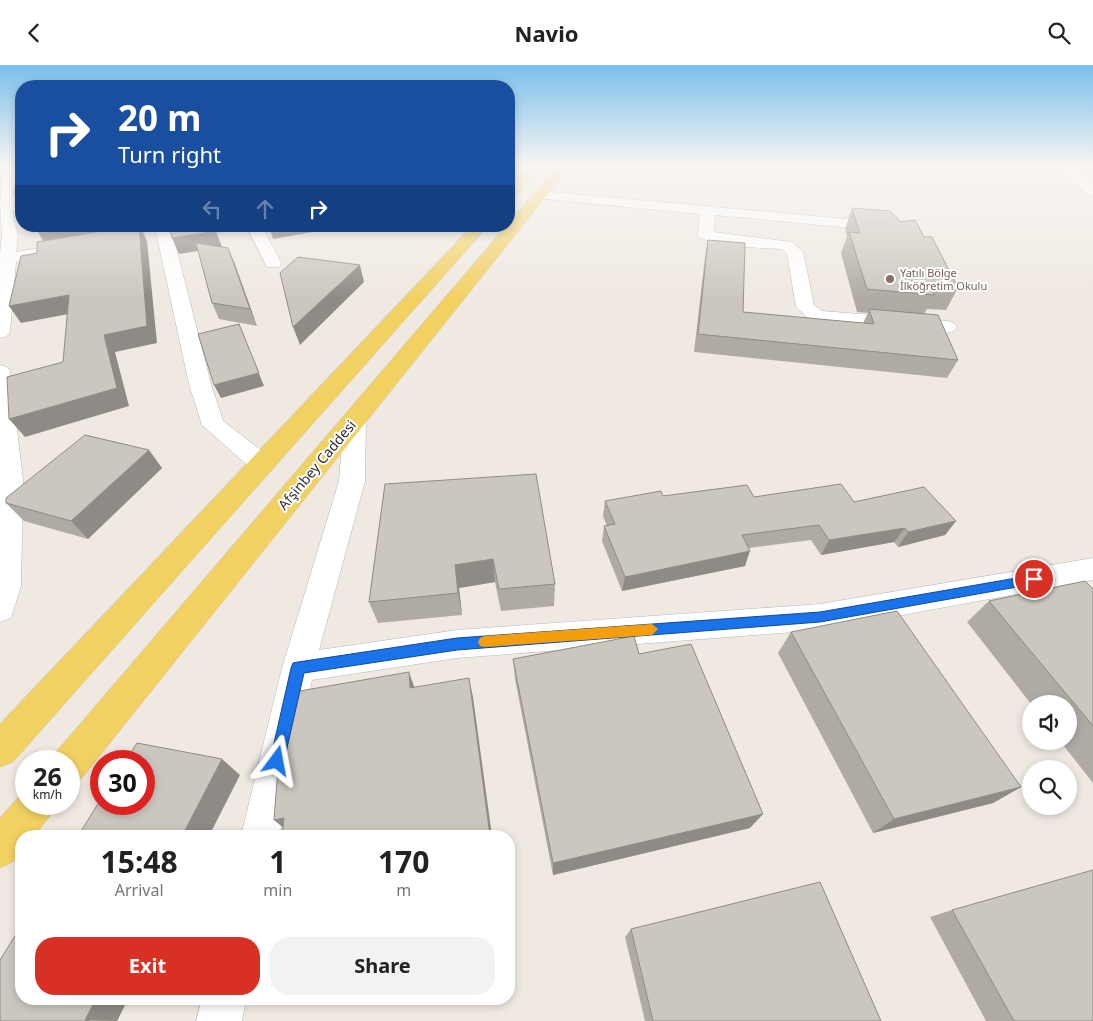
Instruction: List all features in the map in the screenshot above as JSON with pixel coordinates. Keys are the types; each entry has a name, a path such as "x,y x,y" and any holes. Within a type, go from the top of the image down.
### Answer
{"main road":[{"name":"Afşinbey Caddesi","path":"515,225 528,210"},
{"path":"0,750 475,232"},
{"name":"Afşinbey Caddesi","path":"80,752 509,232"},
{"path":"0,848 27,815"}],"street":[{"path":"0,332 10,235 6,210"},
{"path":"704,210 886,227 895,231 898,238"},
{"path":"708,210 706,235 720,239 786,245 795,252 805,307 817,316 947,327"},
{"path":"164,232 200,384 213,425 262,464"},
{"path":"257,232 273,263"},
{"path":"8,257 86,245"},
{"path":"0,371 10,480 6,586 0,609"},
{"path":"261,830 298,668 352,481 355,418"},
{"path":"298,668 457,644 820,617 1093,569"},
{"path":"219,1021 223,1005"}],"building":[{"path":"853,210 890,211 901,222 915,220 924,237 932,237 958,288 930,285 934,295 867,289 849,232 860,233"},
{"path":"96,232 139,232 147,326 104,335 117,388 9,419 7,377 63,362 69,295 9,306 21,256 37,253 37,242"},
{"path":"170,232 210,232 172,238"},
{"path":"708,240 745,243 743,312 874,324 869,309 938,315 958,360 698,334"},
{"path":"196,243 228,248 250,309 212,303"},
{"path":"298,257 360,265 293,327 280,273"},
{"path":"239,324 259,373 214,385 198,334"},
{"path":"85,435 149,450 71,521 6,503 6,498"},
{"path":"536,474 555,584 499,589 493,559 455,565 458,593 369,602 385,484"},
{"path":"841,484 854,502 924,487 956,521 908,532 905,528 829,540 819,525 742,535 750,551 625,577 604,526 615,524 605,501 661,491 663,496 747,485 754,497"},
{"path":"1085,581 1093,589 1093,726 1077,707 1077,695 1067,695 989,601"},
{"path":"897,611 1021,787 894,819 791,632"},
{"path":"634,636 639,654 691,644 763,814 553,863 513,659"},
{"path":"409,672 410,688 469,678 489,830 283,830 284,818 274,820 279,754 294,692"},
{"path":"137,743 222,759 185,830 82,830 91,815 155,815 155,750 132,750"},
{"path":"1093,870 1093,1021 1014,1021 952,910"},
{"path":"820,882 881,1021 653,1021 631,929"},
{"path":"15,936 15,1005 93,1005 85,1020 90,1021 0,1021 0,960"}],"slow traffic":[{"path":"485,642 652,629"}],"place":[{"name":"Yatılı Bölge İlköğretim Okulu","path":"890,279"}],"route":[{"path":"277,761 298,668 457,644 820,617 1034,579"}]}
